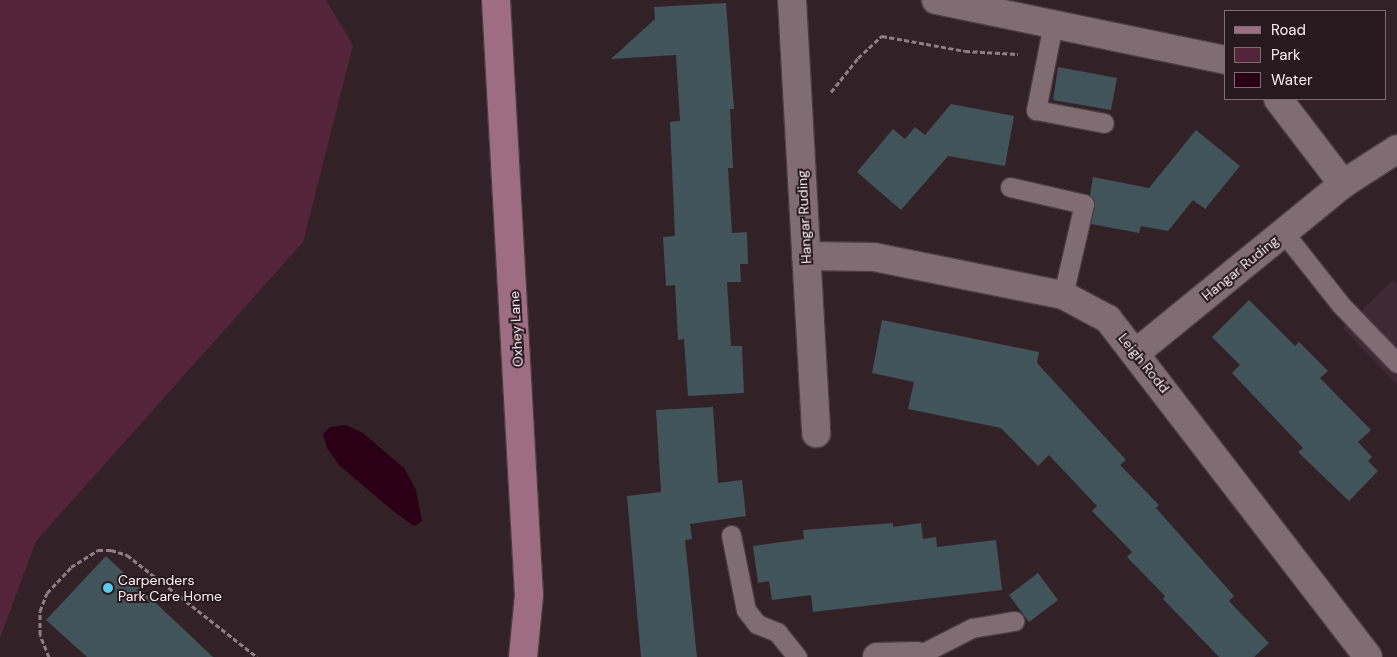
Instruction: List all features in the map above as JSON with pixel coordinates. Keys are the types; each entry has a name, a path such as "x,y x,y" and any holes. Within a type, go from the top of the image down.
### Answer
{"main road":[{"name":"Oxhey Lane","path":"496,0 529,595 523,657"}],"street":[{"name":"Hangar Ruding","path":"792,0 816,433"},
{"path":"936,0 1224,60"},
{"path":"1279,100 1343,184"},
{"name":"Hangar Ruding","path":"1137,352 1343,184 1397,149"},
{"name":"Leigh Rodd","path":"806,256 874,257 1063,295 1108,319 1137,352 1368,657"},
{"path":"877,657 917,656"}],"lane":[{"path":"1052,24 1036,110 1104,122"},
{"path":"1010,187 1084,204 1063,295"},
{"path":"1284,233 1341,305 1397,363"},
{"path":"731,535 746,610 757,624 777,632 797,657"},
{"path":"917,656 972,628 1014,621"}],"path":[{"path":"800,133 845,72 882,36 965,51 1046,55"},
{"path":"49,657 40,635 40,611 47,593 71,567 98,550 111,550 127,555 257,657"}],"shaded area":[{"path":"1393,280 1397,284 1397,385 1343,328"}],"green space":[{"path":"0,0 326,0 353,45 303,242 36,541 0,638"}],"water":[{"path":"346,425 363,433 404,468 416,490 422,521 414,526 340,466 327,448 323,434 330,427"}],"building":[{"path":"726,3 734,109 730,109 733,168 728,168 732,233 747,232 748,264 740,264 741,282 727,282 731,346 742,346 744,393 688,396 684,339 678,340 675,285 666,286 663,237 675,236 670,122 680,121 676,55 611,59 655,19 654,7"},
{"path":"1058,67 1117,78 1111,110 1053,100"},
{"path":"951,104 1014,116 1005,166 948,156 901,210 857,172 893,129 905,139 915,127 925,135"},
{"path":"1196,130 1240,166 1205,209 1193,200 1168,231 1141,226 1139,233 1091,224 1095,206 1090,195 1093,177 1149,188"},
{"path":"1249,300 1295,346 1299,342 1328,371 1320,378 1371,430 1358,442 1372,457 1368,461 1378,471 1349,501 1298,452 1303,448 1232,373 1240,365 1212,337"},
{"path":"882,320 1039,352 1037,363 1126,460 1120,465 1159,505 1156,508 1234,596 1229,601 1269,643 1254,657 1219,657 1163,599 1165,596 1127,557 1132,552 1092,511 1097,506 1049,455 1038,466 1001,428 908,409 914,382 872,373"},
{"path":"713,407 718,483 742,480 746,516 690,524 692,539 685,540 697,657 641,657 627,496 661,492 656,410"},
{"path":"893,523 893,527 921,523 923,539 936,537 937,547 996,540 1002,590 813,612 811,595 772,600 769,581 758,583 753,546 804,539 803,530"},
{"name":"Carpenders Park Care Home","path":"106,556 213,657 87,657 46,620"},
{"path":"1038,573 1058,600 1029,622 1009,595"}],"place":[{"name":"Carpenders Park Care Home","path":"108,588"}]}
